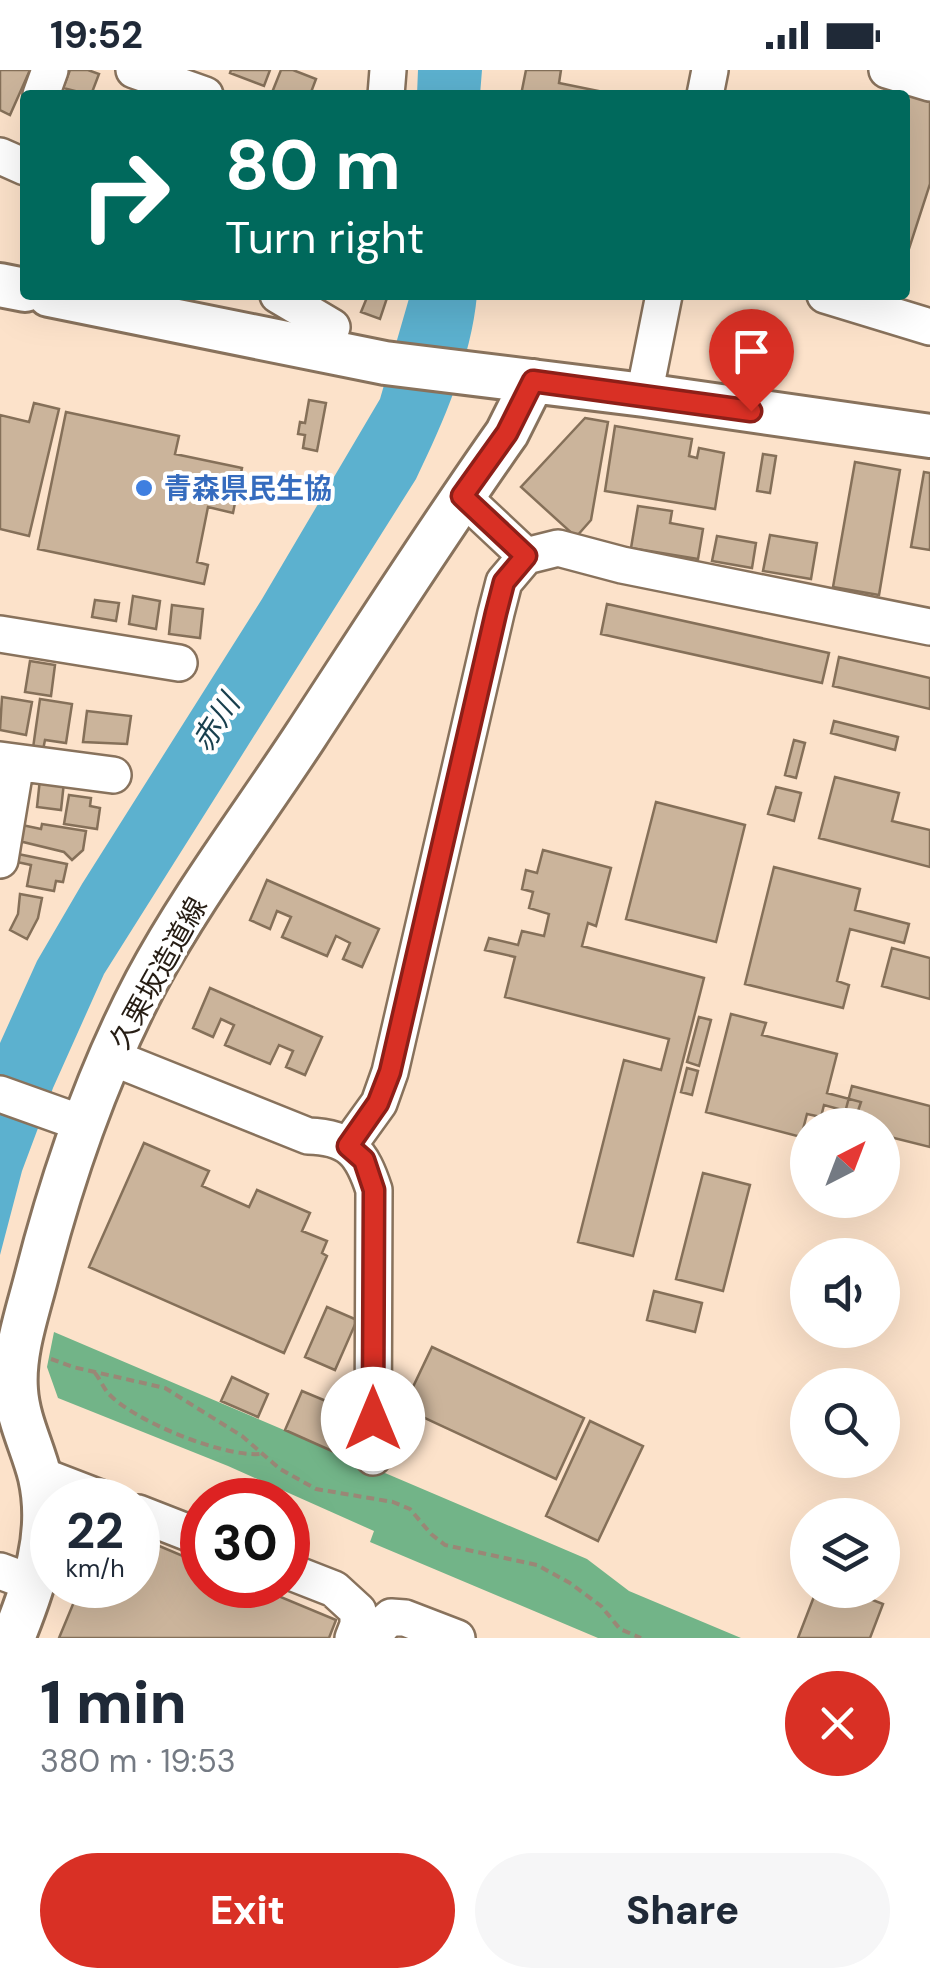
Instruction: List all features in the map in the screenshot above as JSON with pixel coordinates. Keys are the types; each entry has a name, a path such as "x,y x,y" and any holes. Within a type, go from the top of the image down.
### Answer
{"main road":[{"path":"74,300 385,363 930,436"},
{"name":"久栗坂造道線","path":"13,1638 17,1577 44,1541 44,1502 40,1474 10,1408 21,1338 54,1210 65,1118 111,1057 146,981 507,433 533,381"}],"street":[{"path":"134,70 191,90"},
{"path":"886,70 930,83"},
{"path":"291,300 325,313"},
{"path":"644,395 663,300"},
{"path":"841,300 930,327"},
{"path":"462,496 526,556"},
{"path":"348,1146 378,1103 390,1072 504,582 526,556 558,548 622,565 930,627"},
{"path":"0,634 179,663"},
{"path":"0,860 8,762 114,775"},
{"path":"111,1057 308,1136 330,1137 364,1160 374,1190 373,1457"},
{"path":"0,1094 65,1118"},
{"path":"40,1474 50,1478"},
{"path":"310,1580 334,1589 358,1610 353,1638"},
{"path":"376,1638 380,1627 391,1617 405,1618 458,1638"}],"path":[{"path":"40,1355 96,1373 166,1388 242,1436 280,1470 316,1489 393,1502 410,1509 445,1544 537,1565 601,1606 620,1629 642,1638"},
{"path":"96,1373 109,1393 132,1412 198,1441 245,1456 263,1454"}],"green space":[{"path":"54,1332 587,1559 629,1591 741,1638 598,1638 370,1542 374,1531 310,1503 310,1478 255,1478 58,1398 47,1367"}],"water":[{"path":"418,70 482,70 480,90 417,90"},
{"name":"赤川","path":"409,300 476,300 455,389 416,479 104,974 53,1088 22,1171 0,1255 0,1043 37,961 82,884 262,599 380,399"}],"building":[{"path":"0,70 30,70 10,115 0,110"},
{"path":"70,70 99,74 93,90 63,88"},
{"path":"270,70 264,86 230,73"},
{"path":"281,70 316,79 312,90 273,90"},
{"path":"526,70 561,70 559,83 593,90 522,90"},
{"path":"910,91 930,97 930,184 910,246"},
{"path":"366,300 386,300 380,319 361,312"},
{"path":"309,400 326,403 317,451 303,448 305,435 298,434 300,422 305,423"},
{"path":"34,403 59,409 29,536 0,529 0,415 29,422"},
{"name":"青森県民生協","path":"66,412 179,436 175,454 242,468 233,513 208,507 197,562 208,565 204,584 38,549"},
{"path":"585,418 608,422 591,520 576,537 521,487"},
{"path":"615,426 692,439 689,456 697,458 699,448 724,453 715,509 605,491"},
{"path":"763,454 776,456 770,493 757,491"},
{"path":"855,462 900,470 879,595 833,587"},
{"path":"924,472 930,473 930,550 911,547"},
{"path":"638,506 672,511 670,523 703,529 698,559 631,548"},
{"path":"770,535 817,543 811,579 763,571"},
{"path":"717,536 756,543 752,568 712,561"},
{"path":"133,596 160,601 156,629 129,624"},
{"path":"95,600 119,603 116,621 92,617"},
{"path":"607,604 829,653 822,683 601,634"},
{"path":"172,605 203,609 200,638 169,634"},
{"path":"839,657 930,678 930,709 833,686"},
{"path":"30,661 55,665 51,696 25,692"},
{"path":"2,697 32,702 26,735 0,730"},
{"path":"40,699 72,704 66,743 45,740 43,750 33,748"},
{"path":"87,711 131,716 127,744 83,742"},
{"path":"834,721 898,737 895,750 831,733"},
{"path":"794,740 805,743 796,778 785,775"},
{"path":"835,777 899,793 892,821 930,830 930,867 819,838"},
{"path":"40,779 64,782 61,810 37,807"},
{"path":"776,787 801,793 794,821 768,814"},
{"path":"69,795 91,798 90,806 100,808 97,829 64,824"},
{"path":"656,802 745,825 716,942 626,919"},
{"path":"42,824 86,831 83,850 72,860 64,852 19,841 22,825 41,829"},
{"path":"543,850 611,868 596,926 588,923 582,946 704,978 633,1256 578,1242 624,1060 661,1070 669,1039 505,997 515,957 485,950 489,938 518,945 522,931 544,936 549,914 529,908 533,892 522,889 526,870 537,873"},
{"path":"18,854 67,864 63,882 56,881 54,891 27,886 31,865 17,862"},
{"path":"774,867 860,889 855,910 909,924 904,943 850,929 837,981 849,985 843,1008 745,984"},
{"path":"267,880 379,929 362,967 343,959 350,943 336,936 327,956 282,937 291,917 277,911 270,929 250,920"},
{"path":"20,894 42,898 38,918 27,939 10,930 18,914"},
{"path":"892,948 930,958 930,999 882,986"},
{"path":"210,988 322,1037 305,1075 286,1067 293,1051 279,1045 270,1064 225,1045 234,1025 221,1019 213,1037 193,1028"},
{"path":"731,1014 766,1023 762,1035 837,1054 827,1093 861,1102 859,1108 790,1108 790,1134 706,1112"},
{"path":"699,1017 711,1020 699,1066 687,1062"},
{"path":"687,1068 698,1071 692,1095 681,1092"},
{"path":"852,1086 930,1106 930,1147 900,1140 900,1108 846,1108"},
{"path":"144,1143 209,1171 202,1186 249,1207 257,1190 310,1213 302,1231 327,1241 322,1253 327,1256 284,1353 89,1267"},
{"path":"703,1173 750,1185 723,1291 676,1279"},
{"path":"654,1291 702,1303 695,1332 647,1320"},
{"path":"327,1307 357,1320 335,1370 305,1357"},
{"path":"432,1347 584,1418 556,1479 403,1408"},
{"path":"232,1377 268,1394 258,1417 221,1401"},
{"path":"302,1391 350,1411 332,1451 285,1430"},
{"path":"590,1421 643,1446 598,1541 546,1516"},
{"path":"160,1546 180,1555 180,1608 307,1608 336,1620 329,1638 59,1638 71,1608 160,1608"},
{"path":"810,1608 881,1608 870,1638 798,1638"}],"place":[{"name":"青森県民生協","path":"144,488"}],"route":[{"path":"373,1419 374,1190 364,1160 348,1146 378,1103 390,1072 504,582 526,556 462,496 507,433 533,381 751,411"}]}
